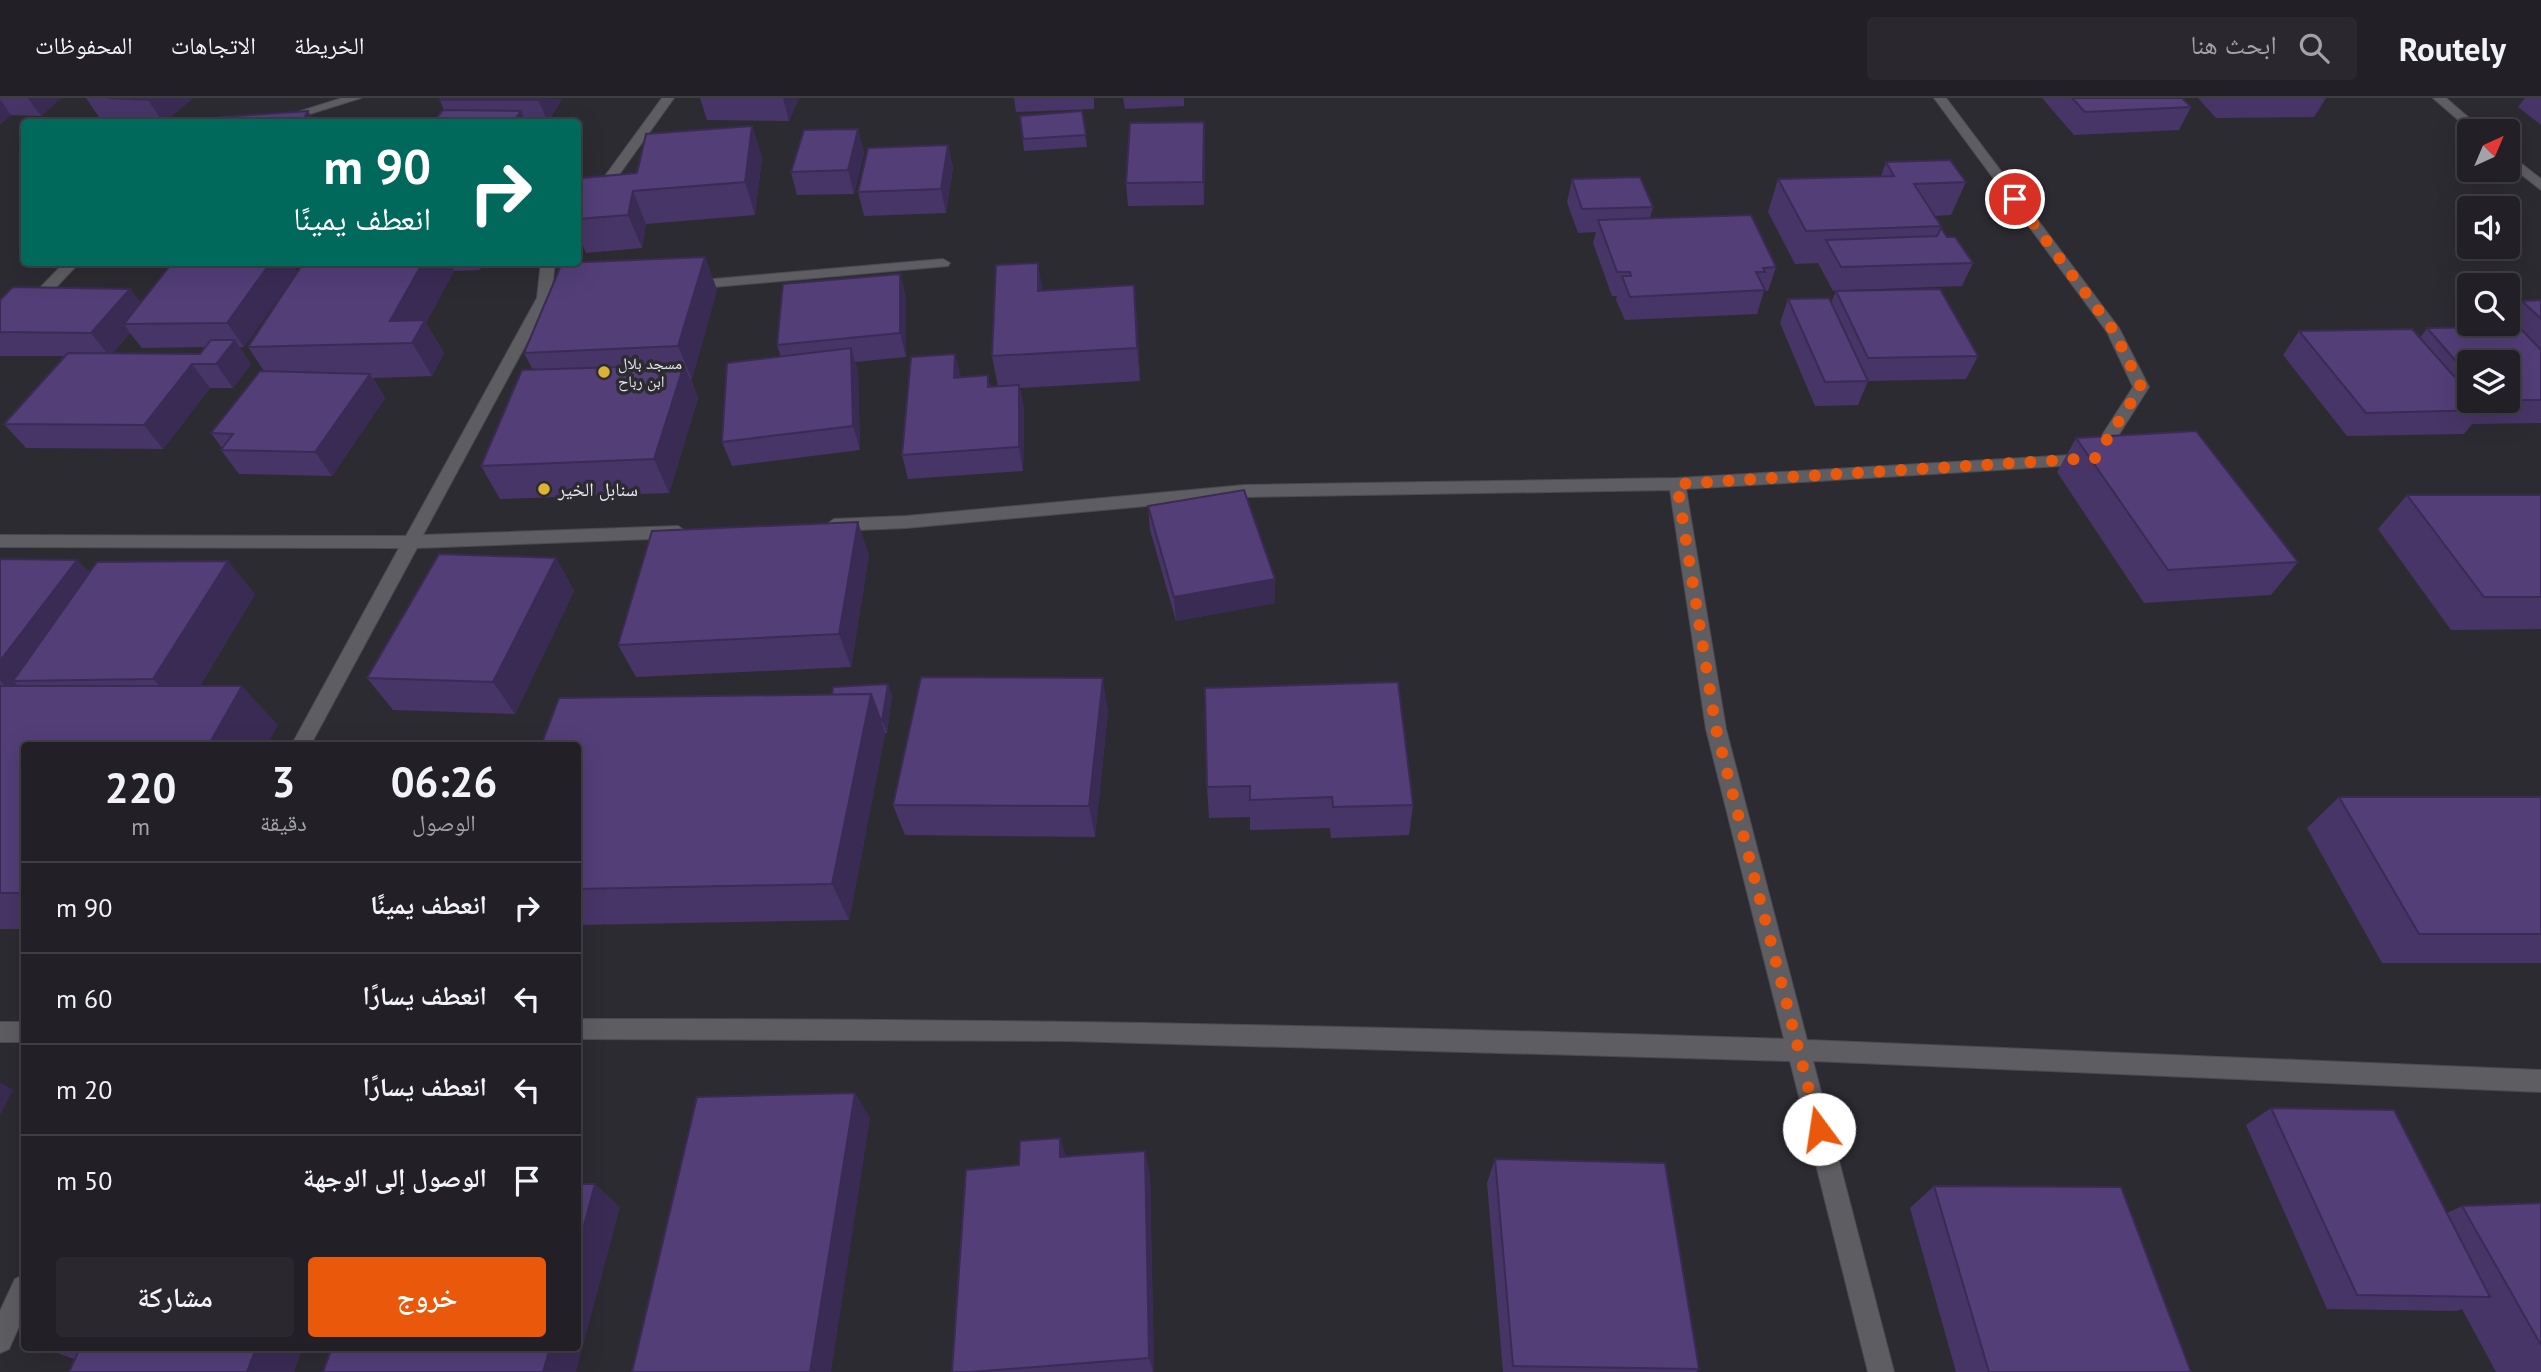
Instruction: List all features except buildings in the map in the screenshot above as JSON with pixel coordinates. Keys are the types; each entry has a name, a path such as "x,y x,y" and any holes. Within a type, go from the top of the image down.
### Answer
{"street":[{"path":"282,119 355,98"},
{"path":"581,218 668,98"},
{"path":"809,526 906,522 1245,491 1677,484 2095,458 2141,387 2114,331 1940,98"},
{"path":"2440,98 2464,119"},
{"path":"2520,168 2541,186"},
{"path":"682,286 943,263"},
{"path":"0,338 69,266"},
{"path":"302,742 410,542 551,297 548,266"},
{"path":"1677,484 1716,729 1881,1372"},
{"path":"0,541 410,542 699,531"},
{"path":"581,1029 855,1027 1799,1048 2541,1081"},
{"path":"0,1032 21,1032"},
{"path":"0,1340 21,1294"}],"place":[{"name":"مسجد بلال ابن رباح","path":"604,372"},
{"name":"سنابل الخير","path":"544,489"}],"route":[{"path":"1819,1129 1716,729 1677,484 2095,458 2141,387 2114,331 2015,199"}]}
